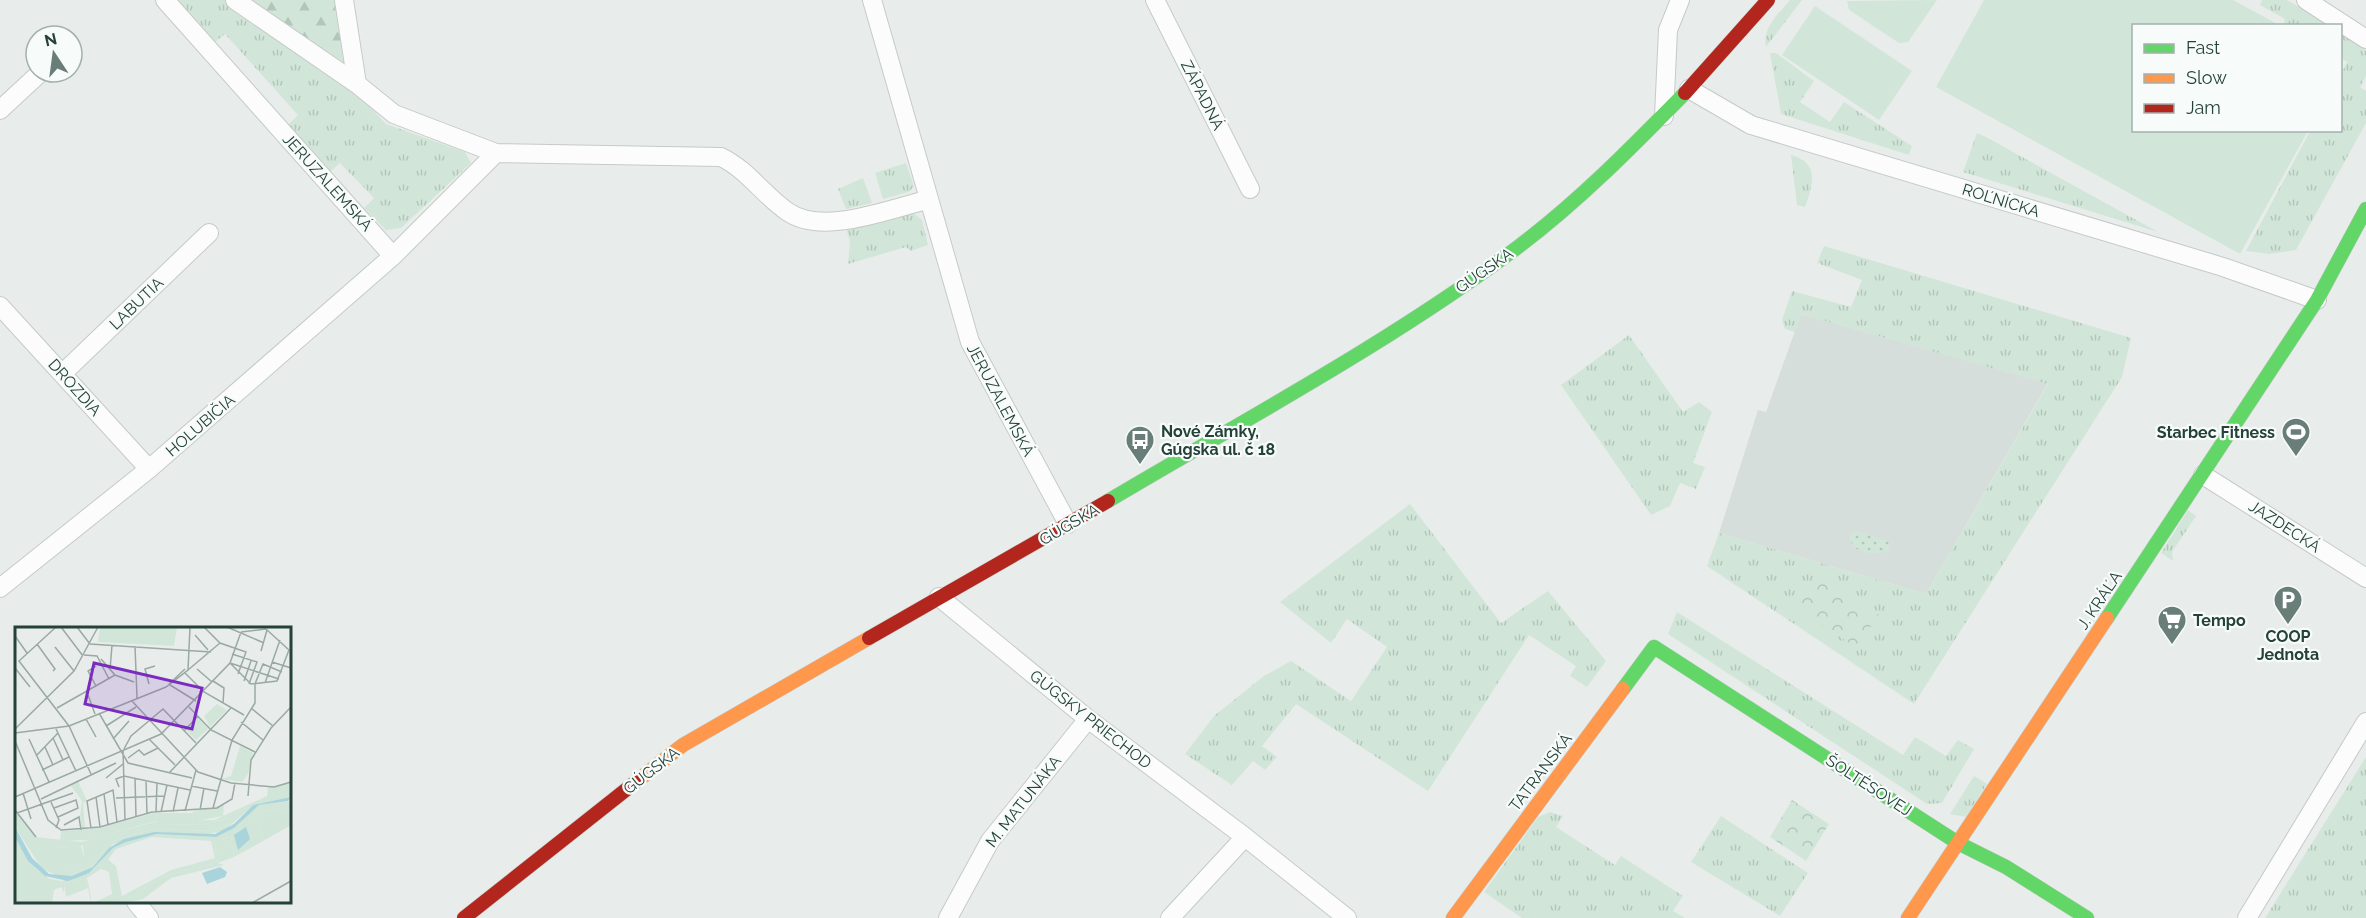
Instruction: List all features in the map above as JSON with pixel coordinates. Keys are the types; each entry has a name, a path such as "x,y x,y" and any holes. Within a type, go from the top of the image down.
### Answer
{"street":[{"name":"JERUZALEMSKÁ","path":"165,0 393,256"},
{"path":"235,0 357,84 394,114 496,153 721,157 734,163 789,213 810,222 834,222 927,201"},
{"path":"344,0 357,84"},
{"name":"JERUZALEMSKÁ","path":"872,0 927,201 970,342 1068,525"},
{"name":"ZÁPADNÁ","path":"1155,0 1250,189"},
{"path":"1664,116 1668,30 1680,0"},
{"name":"GÚGSKA","path":"464,918 683,745 1068,525 1409,323 1519,246 1613,166 1664,116 1768,0"},
{"path":"2306,0 2366,39"},
{"path":"0,110 28,84"},
{"name":"ROĽNÍCKA","path":"1689,89 1751,124 2223,267 2317,300"},
{"path":"393,256 496,153"},
{"name":"J. KRÁĽA","path":"1908,918 2317,300 2366,209"},
{"name":"LABUTIA","path":"63,373 209,234"},
{"name":"HOLUBIČIA","path":"0,588 149,469 393,256"},
{"name":"DROZDIA","path":"0,306 149,469"},
{"name":"JAZDECKÁ","path":"2203,475 2366,578"},
{"name":"GÚGSKY PRIECHOD","path":"939,597 1088,719 1245,837 1347,918"},
{"name":"ŠOLTÉSOVEJ","path":"1654,647 1958,843 2006,867 2087,918"},
{"name":"TATRANSKÁ","path":"1453,918 1654,647"},
{"name":"M. MATUNÁKA","path":"948,918 990,841 1088,719"},
{"path":"2247,918 2366,722"},
{"path":"1170,918 1245,837"},
{"path":"137,903 149,918"}],"shaded area":[{"path":"1801,314 2048,383 1926,594 1719,533 1758,410 1766,412"}],"green space":[{"path":"175,0 229,0 354,90 386,124 465,152 471,163 401,228 386,230 364,208 374,198 340,163 330,172 288,125 298,115 225,34 214,43"},
{"path":"250,0 334,0 344,63"},
{"path":"1790,0 1802,0 1766,47 1765,40 1769,27"},
{"path":"1937,0 1908,42 1899,43 1849,10 1847,1"},
{"path":"1984,0 2233,0 2277,24 2132,24 2132,132 2307,132 2240,254 1936,87"},
{"path":"2262,0 2287,0 2327,24 2283,24 2285,19 2260,5"},
{"path":"1815,6 1912,71 1879,120 1782,55"},
{"path":"2342,33 2366,51 2366,76 2360,87 2366,91 2366,123 2296,250 2270,254 2246,251 2309,132 2342,132 2342,72 2347,62 2342,59"},
{"path":"1770,53 1776,53 1814,81 1800,102 1830,122 1844,102 1912,146 1909,155 1781,114"},
{"path":"1977,133 1986,137 2158,232 1963,172"},
{"path":"1791,155 1807,163 1812,175 1805,207 1797,205"},
{"path":"906,163 914,186 909,192 883,199 875,173"},
{"path":"863,178 872,203 846,209 838,189"},
{"path":"912,212 922,220 928,245 911,251 906,247 848,264 850,242 846,228"},
{"path":"1824,246 2131,338 2122,377 1914,704 1707,566 1719,533 1926,594 2048,384 1801,314 1795,332 1785,329 1782,320 1792,291 1851,307 1862,280 1817,263"},
{"path":"1629,335 1683,412 1699,402 1712,412 1693,463 1705,467 1696,489 1680,483 1670,506 1651,515 1561,385"},
{"path":"1410,504 1501,623 1548,591 1606,661 1587,687 1570,676 1576,666 1529,635 1428,791 1296,704 1262,746 1277,757 1265,770 1253,761 1232,785 1185,754 1214,716 1264,676 1291,661 1351,701 1387,647 1347,619 1331,643 1280,602"},
{"path":"2188,510 2196,516 2172,552 2173,561 2161,553"},
{"path":"1855,531 1886,540 1890,543 1889,550 1871,553 1853,547 1849,535"},
{"path":"1817,574 1879,614 1857,648 1796,608"},
{"path":"1677,612 1903,755 1915,737 1946,756 1958,740 1974,749 1942,803 1927,804 1668,634"},
{"path":"2366,757 2366,918 2265,918"},
{"path":"1974,776 1987,784 1966,817 1950,814"},
{"path":"1792,800 1829,824 1806,861 1770,837"},
{"path":"1550,812 1563,816 1556,827 1615,865 1621,856 1683,896 1673,911 1685,918 1522,918 1484,892 1538,817"},
{"path":"1721,816 1808,873 1780,916 1691,862"}],"traffic: fast":[{"path":"1108,501 1368,348 1469,282 1518,247 1584,192 1685,93"},
{"path":"2107,618 2317,300 2366,209"},
{"path":"1623,689 1654,647 1958,843 2006,867 2087,918"}],"traffic: slow":[{"path":"1908,918 2107,618"},
{"path":"637,781 683,745 869,638"},
{"path":"1453,918 1623,689"}],"traffic: jam":[{"path":"1685,93 1768,0"},
{"path":"869,638 1108,501"},
{"path":"464,918 637,781"}],"place":[{"name":"Starbec Fitness","path":"2296,458"},
{"name":"Nové Zámky, Gúgska ul. č 18","path":"1140,466"},
{"name":"COOP Jednota","path":"2288,626"},
{"name":"Tempo","path":"2172,646"}]}
